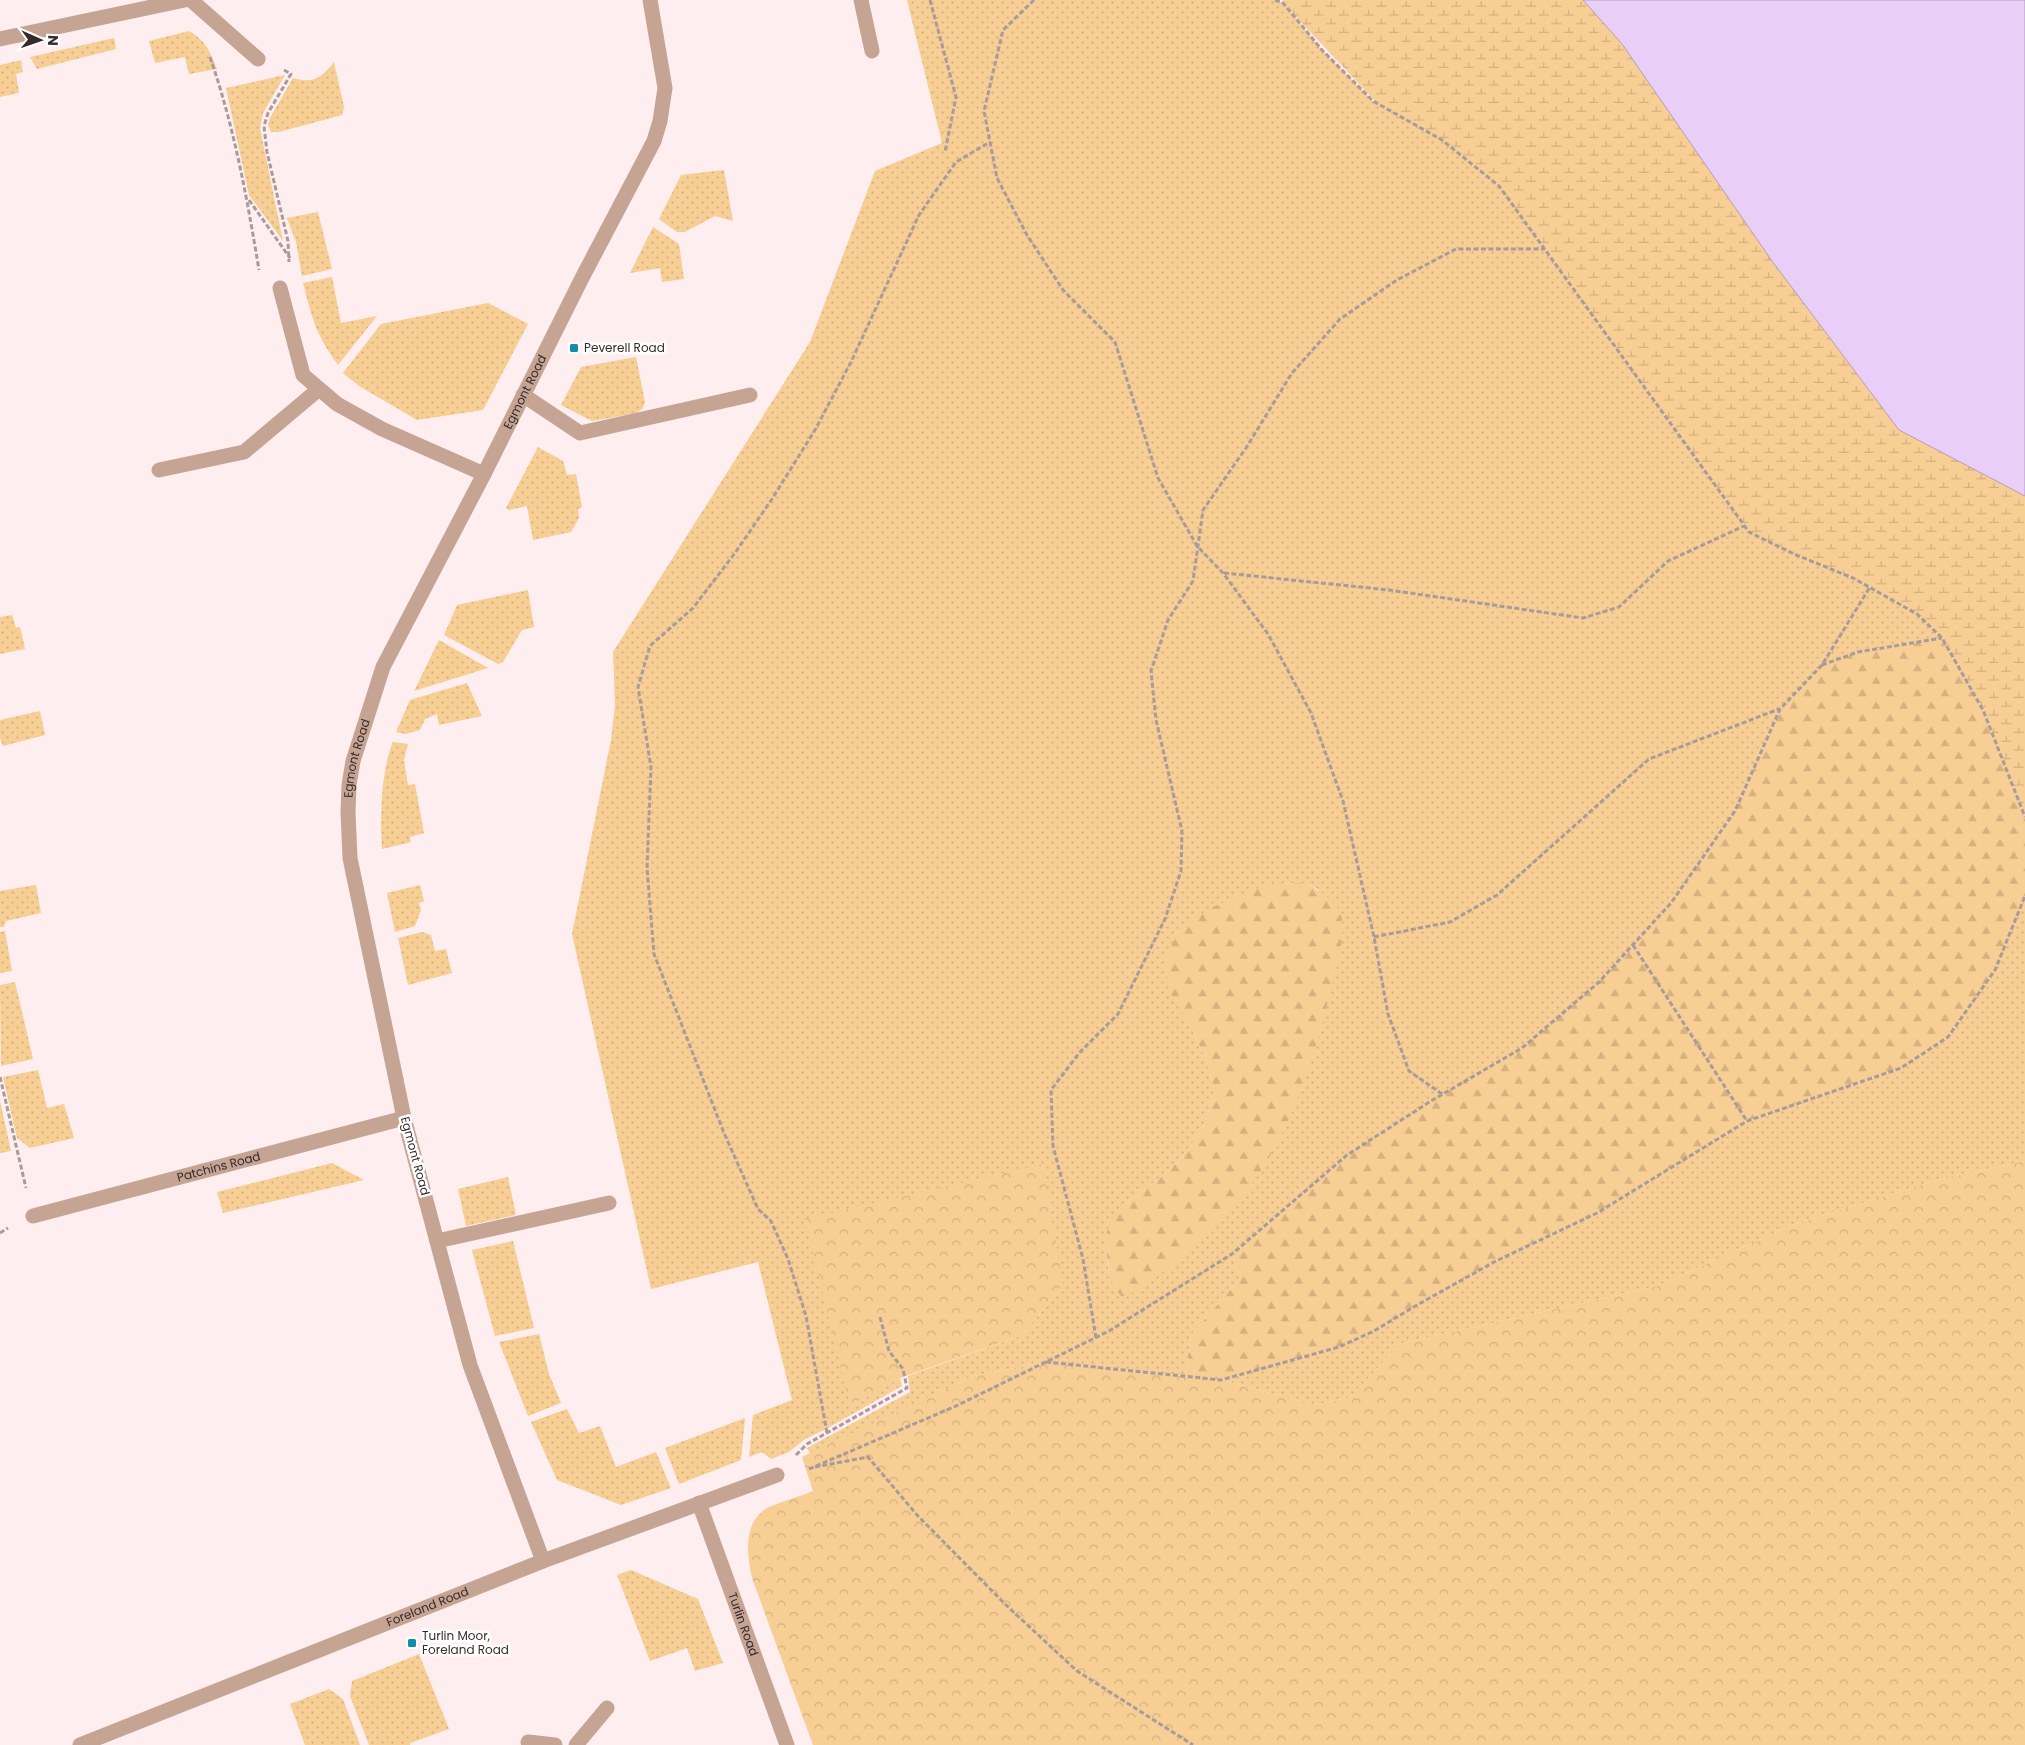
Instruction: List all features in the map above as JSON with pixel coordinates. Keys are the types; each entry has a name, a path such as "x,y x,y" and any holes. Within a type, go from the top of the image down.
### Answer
{"street":[{"path":"0,38 185,0"},
{"path":"191,0 258,59"},
{"name":"Egmont Road","path":"543,1562 470,1364 404,1118 350,858 349,786 353,761 384,667 654,142 666,88 650,0"},
{"path":"861,0 872,51"},
{"path":"280,288 303,375 337,404 382,428 484,474"},
{"path":"159,470 244,452 319,389"},
{"path":"523,395 580,433 750,395"},
{"name":"Patchins Road","path":"33,1216 404,1118"},
{"path":"437,1241 609,1203"},
{"name":"Foreland Road","path":"80,1745 543,1562 777,1474"},
{"name":"Turlin Road","path":"699,1503 787,1745"},
{"path":"576,1745 607,1708"},
{"path":"528,1742 555,1745"}],"path":[{"path":"930,0 956,97 945,152"},
{"path":"1034,0 1002,30 984,111 997,178 1028,235 1064,290 1115,342 1158,478 1197,546 1223,573 1268,634 1311,713 1343,802 1374,937 1388,1014 1408,1071 1442,1094"},
{"path":"1275,0 1283,3 1322,50 1373,101 1442,140 1499,186 1749,532 1870,587 1917,614 1942,638 1983,710 2025,817"},
{"path":"208,52 220,87 247,199 259,270 270,272 280,288"},
{"path":"258,59 291,74 268,114 264,126 267,152 290,259 288,267 282,270 280,288"},
{"path":"827,1434 806,1316 788,1259 771,1220 758,1209 724,1133 654,954 647,868 651,767 638,687 650,646 693,608 767,507 815,430 851,362 919,215 956,162 990,142"},
{"path":"247,199 290,259"},
{"path":"1096,1338 1083,1259 1052,1146 1051,1090 1080,1052 1118,1014 1165,920 1181,870 1182,831 1156,720 1151,671 1168,620 1193,581 1203,510 1246,448 1292,374 1340,319 1397,280 1456,249 1545,249"},
{"path":"1223,573 1389,590 1583,618 1619,607 1668,561 1744,526"},
{"path":"809,1469 956,1406 1096,1338 1232,1254 1347,1155 1442,1094 1522,1048 1600,982 1671,904 1735,811 1780,709 1822,665 1870,587"},
{"path":"1822,665 1858,652 1942,638"},
{"path":"1374,937 1450,922 1496,895 1648,758 1780,709"},
{"path":"1046,1362 1221,1380 1339,1347 1374,1331 1494,1262 1597,1213 1747,1121 1901,1068 1948,1037 1995,970 2025,896"},
{"path":"1633,945 1747,1121"},
{"path":"0,1077 33,1216"},
{"path":"777,1474 807,1444 907,1388 903,1369 889,1351 880,1317"},
{"path":"777,1474 868,1457 917,1515 1006,1605 1077,1671 1193,1745"}],"green space":[{"path":"907,0 1275,0 1283,3 1322,50 1373,101 1442,140 1499,186 1749,532 1794,554 1853,578 1917,614 1942,638 1858,652 1822,665 1780,709 1735,811 1671,903 1599,982 1522,1048 1431,1101 1347,1155 1232,1254 1240,1279 1191,1335 1185,1376 1046,1362 973,1376 810,1454 807,1448 910,1392 908,1376 1022,1335 1063,1285 850,1406 900,1378 902,1386 805,1439 789,1452 771,1459 762,1452 749,1457 753,1415 792,1400 758,1262 651,1289 572,934 611,740 615,705 613,652 810,342 875,171 942,143","holes":["1306,883 1319,890 1274,1147 1245,1193 1203,1238 1109,1269 1106,1235 1120,1208 1165,1174 1183,1156 1204,1127 1214,1091 1207,1061 1193,1032 1280,884"]},
{"path":"1283,0 2025,0 2025,817 1983,710 1942,638 1917,614 1853,578 1794,554 1749,532 1499,186 1442,140 1378,104 1283,3"},
{"path":"189,31 207,47 217,69 189,74 185,57 155,63 149,41"},
{"path":"114,38 116,49 37,69 30,57"},
{"path":"21,60 23,72 16,74 19,93 0,97 0,65"},
{"path":"334,62 344,107 342,115 279,132 271,132 268,125 270,118 293,78 312,80 321,76"},
{"path":"285,75 263,113 260,128 283,241 249,195 226,88"},
{"path":"724,170 733,221 715,216 685,232 677,232 659,219 681,175"},
{"path":"318,212 332,269 302,276 296,242 287,218"},
{"path":"653,227 679,244 684,279 662,282 660,268 630,273"},
{"path":"332,277 341,323 377,316 338,365 316,326 303,283"},
{"path":"488,303 528,324 483,410 417,420 359,386 343,373 381,324"},
{"path":"636,357 645,402 643,408 637,413 592,421 561,405 581,367"},
{"path":"538,447 563,461 567,475 576,474 582,507 578,510 579,518 571,532 533,540 527,506 509,510 506,508"},
{"path":"528,590 534,627 522,630 503,662 498,664 444,635 457,605"},
{"path":"12,615 16,628 20,627 25,649 0,654 0,617"},
{"path":"1942,638 1983,710 2025,817 2025,896 2022,905 1995,970 1948,1037 1901,1068 1747,1121 1597,1213 1494,1262 1374,1331 1339,1347 1221,1380 1185,1376 1191,1335 1240,1279 1232,1254 1347,1155 1431,1101 1522,1048 1599,982 1671,903 1735,811 1780,709 1822,665 1858,652"},
{"path":"439,640 488,668 414,691"},
{"path":"467,683 482,716 439,725 437,714 425,719 420,730 405,734 396,732 410,700"},
{"path":"40,711 45,735 3,746 0,738 0,720"},
{"path":"393,742 408,744 404,760 408,785 415,784 424,833 410,837 411,842 382,849 381,809 386,767"},
{"path":"1306,883 1325,895 1337,907 1342,919 1343,934 1321,1030 1291,1115 1263,1168 1233,1208 1205,1237 1174,1264 1123,1298 1113,1286 1106,1251 1106,1235 1111,1220 1120,1208 1165,1174 1183,1156 1204,1127 1214,1091 1207,1061 1193,1032 1168,989 1166,958 1179,929 1211,908 1252,890 1280,884"},
{"path":"36,885 41,913 6,921 4,927 0,927 0,891"},
{"path":"420,885 424,901 419,903 421,910 415,926 395,932 387,893"},
{"path":"2025,896 2025,1161 1937,1180 1792,1225 1658,1286 1400,1344 1351,1397 1316,1405 1221,1380 1339,1347 1374,1331 1494,1262 1597,1213 1747,1121 1901,1068 1948,1037 1995,970"},
{"path":"5,931 12,971 0,973 0,932"},
{"path":"422,932 431,935 435,951 446,949 452,973 408,985 398,938"},
{"path":"15,982 33,1059 1,1066 0,985"},
{"path":"38,1070 47,1108 64,1104 74,1138 30,1148 17,1138 3,1077"},
{"path":"0,1101 11,1151 0,1153"},
{"path":"2025,1161 2025,1745 813,1745 752,1578 748,1549 750,1530 760,1513 769,1507 813,1491 802,1457 973,1376 1046,1362 1221,1380 1316,1405 1351,1397 1400,1344 1658,1286 1792,1225 1937,1180"},
{"path":"332,1163 364,1180 223,1213 217,1192"},
{"path":"1043,1164 1063,1285 1022,1335 900,1378 850,1406 805,1219"},
{"path":"508,1177 516,1215 466,1226 458,1189"},
{"path":"513,1241 534,1328 495,1336 472,1250"},
{"path":"539,1334 549,1374 561,1403 528,1416 499,1342"},
{"path":"567,1409 579,1433 600,1426 616,1467 656,1452 671,1488 621,1505 557,1480 531,1422"},
{"path":"745,1418 741,1460 679,1484 665,1448"},
{"path":"631,1570 698,1599 723,1663 695,1671 687,1648 650,1661 617,1575"},
{"path":"419,1654 449,1729 410,1743 410,1745 369,1745 350,1696 352,1681"},
{"path":"329,1689 343,1699 360,1745 305,1745 290,1704"}],"shaded area":[{"path":"1583,0 2025,0 2025,496 1899,430 1772,261 1622,44"}],"place":[{"name":"Peverell Road","path":"574,348"},
{"name":"Turlin Moor, Foreland Road","path":"412,1643"}]}
